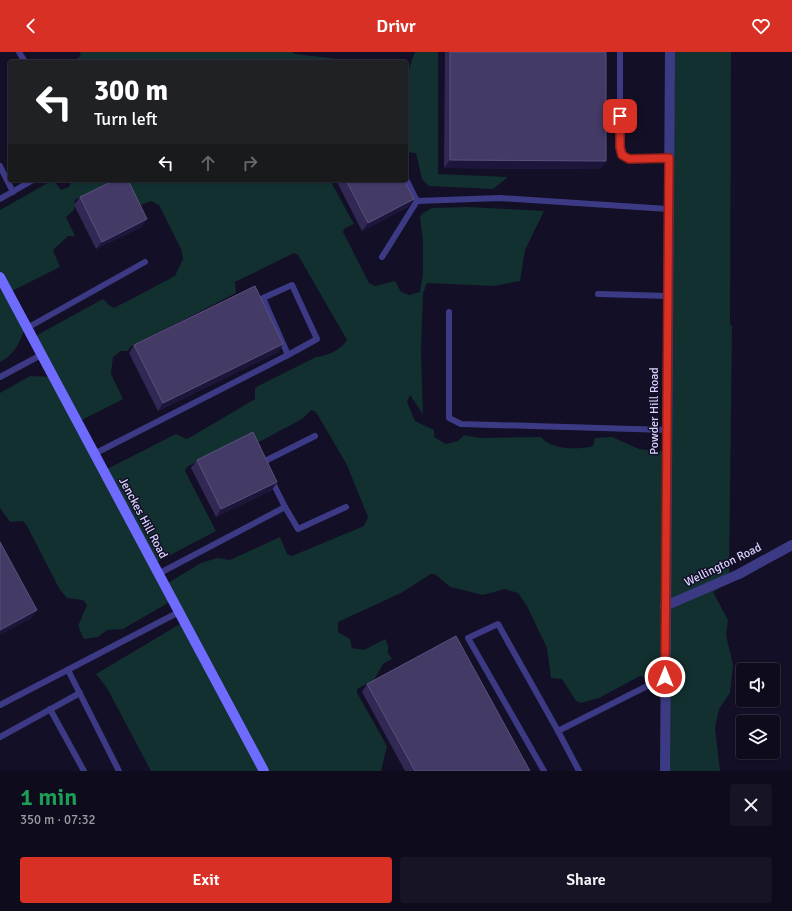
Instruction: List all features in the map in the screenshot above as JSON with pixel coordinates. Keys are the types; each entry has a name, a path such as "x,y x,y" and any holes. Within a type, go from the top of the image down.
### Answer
{"main road":[{"name":"Jenckes Hill Road","path":"0,277 264,771"}],"street":[{"name":"Powder Hill Road","path":"665,771 670,52"},
{"name":"Wellington Road","path":"665,606 739,574 792,545"}],"lane":[{"path":"620,52 620,147 622,155 629,159 669,158"},
{"path":"0,166 13,192"},
{"path":"0,199 29,182"},
{"path":"408,182 417,201"},
{"path":"417,201 500,198 668,210"},
{"path":"382,258 417,201"},
{"path":"27,328 145,262"},
{"path":"94,454 288,355 317,340 292,285 263,298 288,355"},
{"path":"598,294 668,296"},
{"path":"449,312 449,418 461,424 667,430"},
{"path":"0,377 41,355"},
{"path":"316,436 263,462 285,507 298,529 346,507"},
{"path":"158,574 285,507"},
{"path":"0,705 179,612"},
{"path":"544,771 468,638 498,624 579,771"},
{"path":"68,670 119,771"},
{"path":"558,732 665,677"},
{"path":"0,737 80,693"},
{"path":"50,709 84,771"}],"green space":[{"path":"79,52 292,52 295,54 339,60 76,60 81,55"},
{"path":"415,52 438,52 438,174 508,177 493,189 429,186 422,179 416,153 408,152 408,76"},
{"path":"670,52 731,52 730,324 732,326 729,575 727,583 713,592 728,620 726,635 733,665 730,693 719,709 715,728 720,771 665,771 664,677 640,676 599,698 581,703 576,701 562,679 551,678 547,648 527,606 518,593 505,589 483,595 450,587 435,574 431,574 401,593 338,622 338,632 350,639 352,648 364,650 385,639 388,646 388,653 392,659 383,664 374,680 357,689 357,693 387,746 381,771 151,771 107,688 96,674 185,621 173,600 123,629 107,630 98,637 84,639 78,626 87,605 83,600 67,598 60,590 27,526 23,521 10,522 0,508 0,393 30,376 54,377 35,338 39,334 103,299 114,308 175,276 183,259 181,249 159,205 151,201 139,206 127,182 331,182 354,224 345,228 343,232 369,283 375,286 395,281 401,292 409,295 420,292 423,273 423,241 420,217 423,213 432,208 468,207 544,211 525,250 520,281 494,286 427,283 423,293 421,351 423,414 410,395 407,402 415,421 434,430 434,437 446,444 458,441 464,435 479,438 541,437 545,441 558,447 580,448 593,446 595,438 612,437 639,449 665,452","holes":["294,253 298,255 347,340 344,344 333,352 316,357 258,386 255,389 255,399 189,438 186,439 176,434 107,469 80,421 123,399 111,374 113,357 121,351 128,351 130,347 236,293 235,282","311,410 316,412 347,465 368,517 364,526 292,556 287,554 280,537 230,560 217,558 201,563 168,583 155,563 216,531 185,471 187,467 248,434 252,436 257,443 302,419"]},
{"path":"49,182 55,182 61,190 69,187 71,182 110,182 75,200 74,210 66,217 75,236 68,236 53,250 60,267 10,292 26,325 14,351 0,362 0,210"}],"building":[{"path":"450,52 606,52 606,161 450,160"},
{"path":"111,182 129,182 147,219 102,242 80,197"},
{"path":"347,182 405,182 414,199 368,223"},
{"path":"255,286 283,344 163,403 134,345"},
{"path":"253,432 277,482 221,509 197,460"},
{"path":"0,542 37,610 0,630"},
{"path":"456,636 530,771 415,771 367,684"}],"route":[{"path":"620,116 620,147 622,155 629,159 669,158 665,677"}]}
